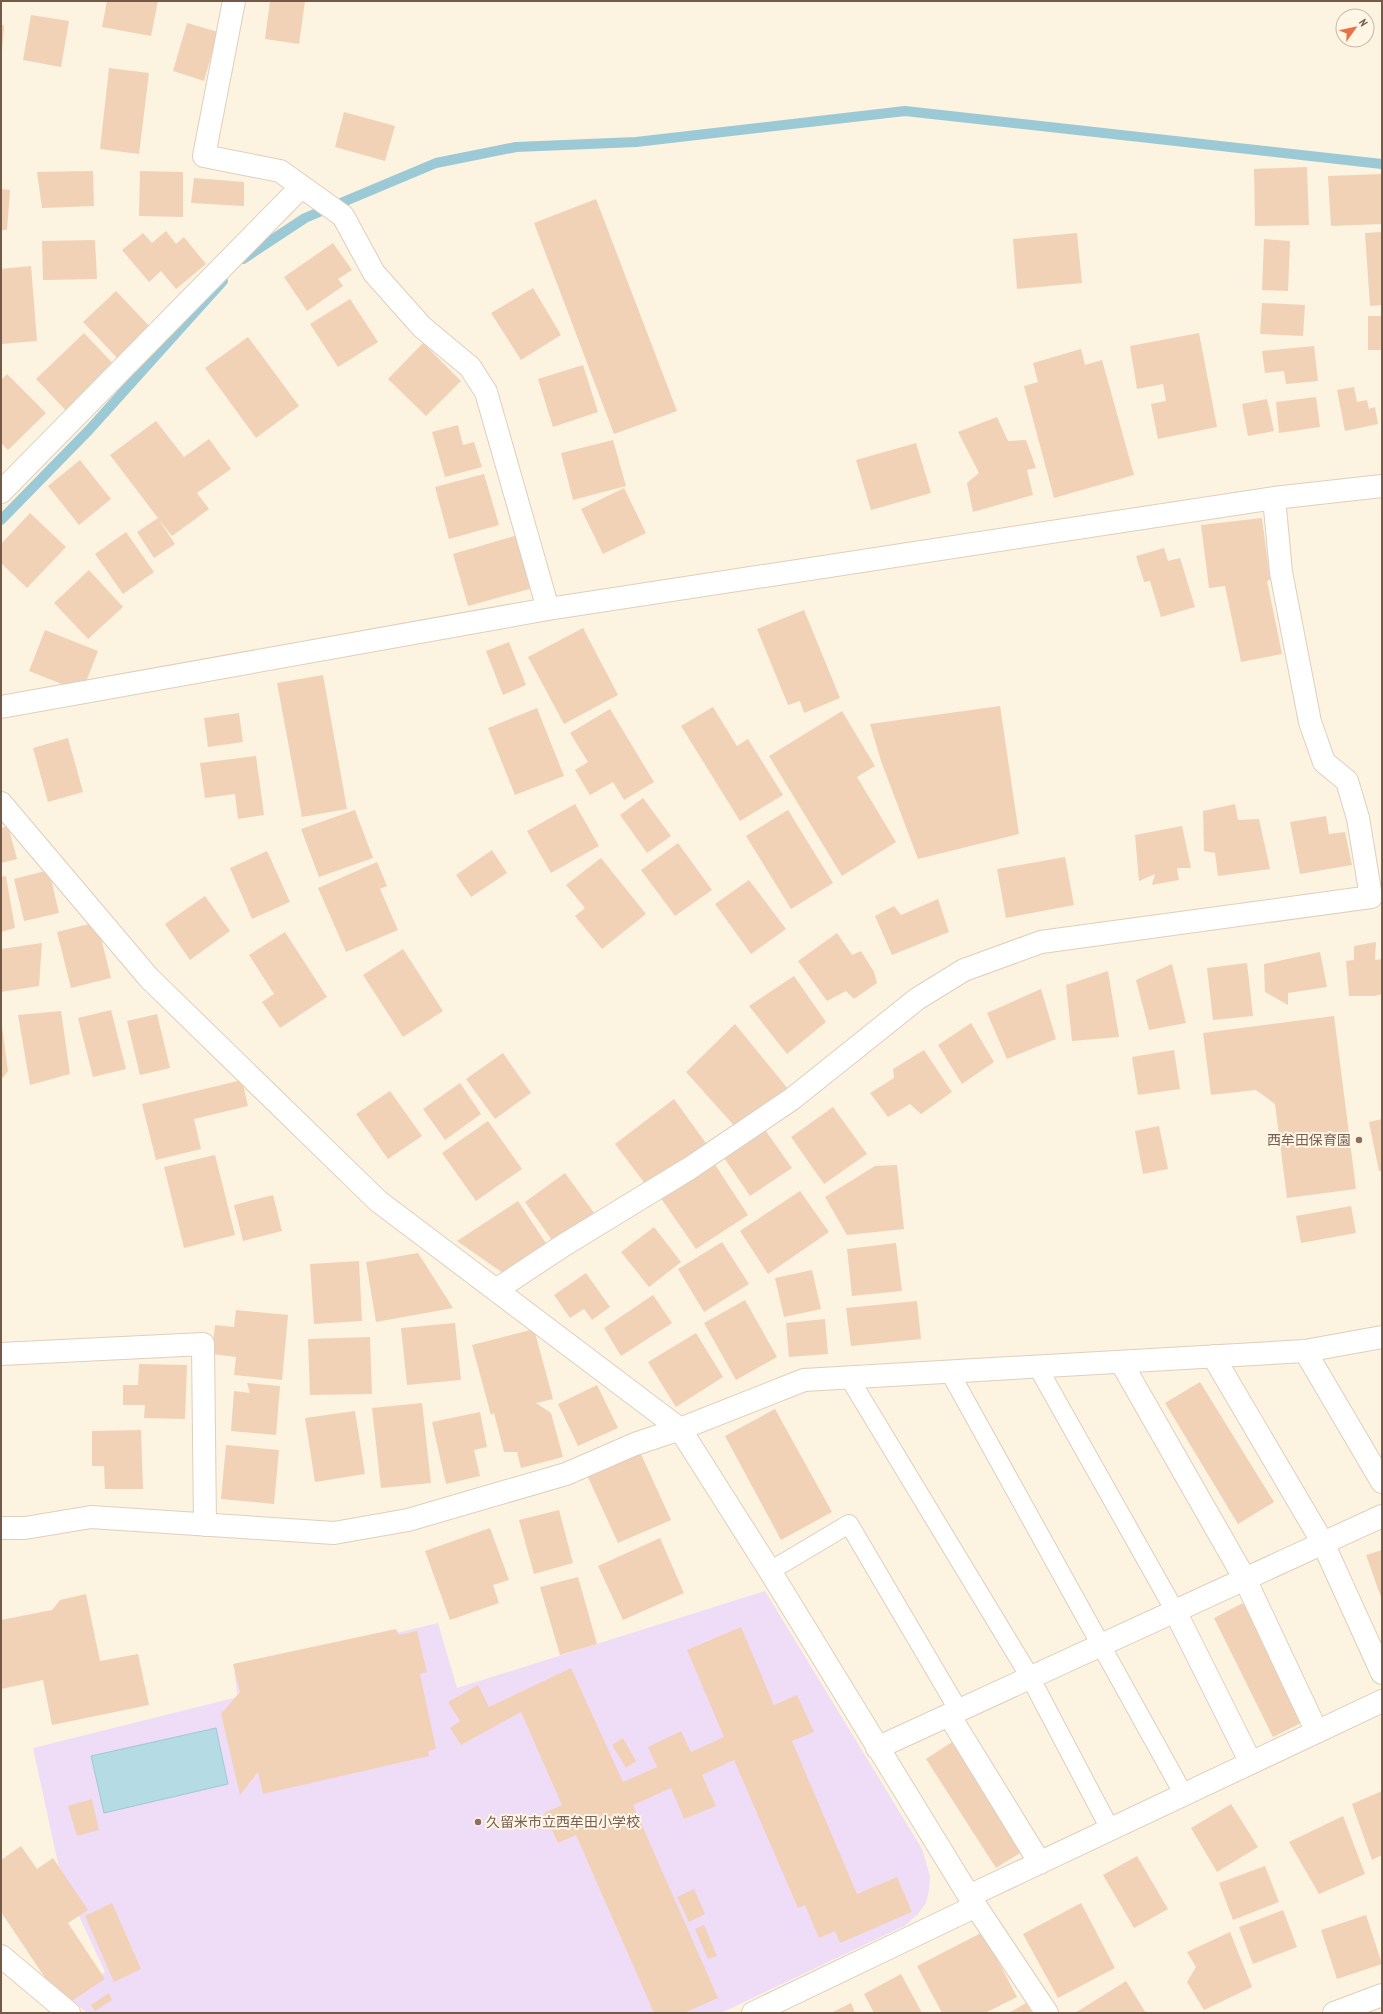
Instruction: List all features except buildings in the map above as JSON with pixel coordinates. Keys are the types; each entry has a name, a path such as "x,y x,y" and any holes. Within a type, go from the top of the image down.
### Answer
{"street":[{"path":"234,1 204,156 280,171 343,216 374,273 422,327 470,367 486,392 548,610"},
{"path":"1,492 301,187"},
{"path":"1,707 548,610 1274,498 1382,486"},
{"path":"496,1290 564,1244 690,1168 792,1099 917,999 964,970 1041,942 1175,922 1371,897 1358,818 1347,781 1324,762 1310,722 1281,572 1274,498"},
{"path":"1,803 149,978 378,1201 680,1429 770,1571 877,1748 973,1901 1047,2013"},
{"path":"1,1528 24,1528 91,1517 334,1533 408,1520 566,1474 636,1444 680,1429 804,1380 848,1376 1305,1351 1382,1337"},
{"path":"1,1354 203,1344 205,1525"},
{"path":"1305,1351 1382,1482"},
{"path":"1213,1356 1323,1543 1382,1673"},
{"path":"1121,1362 1244,1579 1317,1732"},
{"path":"877,1748 1382,1516"},
{"path":"1175,1611 1250,1763"},
{"path":"753,2013 973,1901 1040,1863 1382,1701"},
{"path":"954,1713 1040,1863"},
{"path":"1,1956 69,2013"},
{"path":"1334,2013 1382,1995"}],"lane":[{"path":"1037,1366 1175,1611"},
{"path":"949,1371 1184,1795"},
{"path":"848,1376 1030,1677 1110,1829"},
{"path":"770,1571 849,1524 954,1713"}],"shaded area":[{"name":"久留米市立西牟田小学校","path":"765,1591 922,1849 930,1876 926,1903 917,1915 904,1926 721,2013 87,2013 66,1996 105,1972 61,1877 33,1748 238,1697 234,1672 438,1623 457,1688"}],"water":[{"path":"216,1728 228,1784 104,1813 91,1756"}],"waterway":[{"path":"243,259 305,218 436,163 516,147 636,142 905,111 1382,164"},
{"path":"1,520 89,430 223,281"}],"place":[{"name":"西牟田保育園","path":"1359,1140"},
{"name":"久留米市立西牟田小学校","path":"478,1822"}]}
